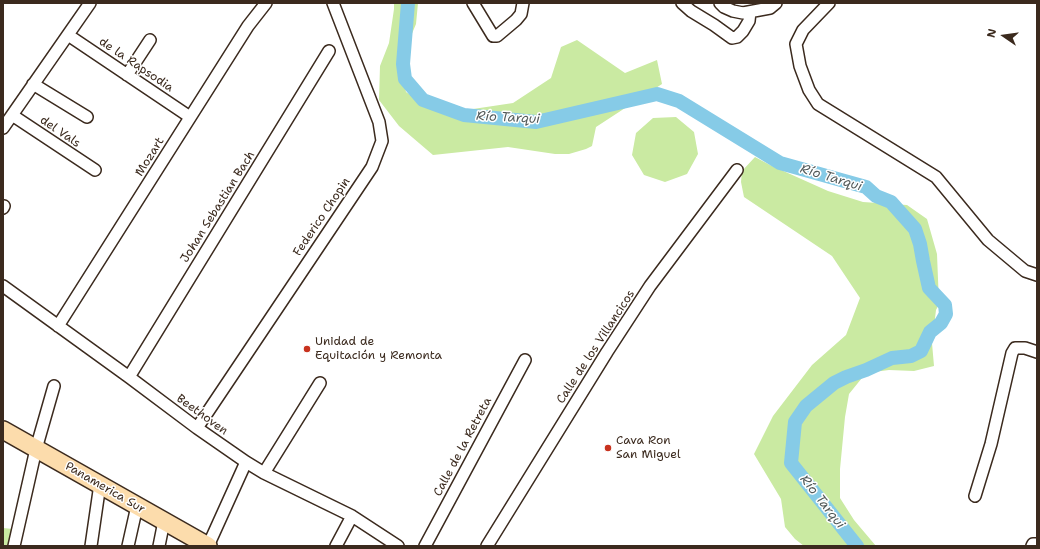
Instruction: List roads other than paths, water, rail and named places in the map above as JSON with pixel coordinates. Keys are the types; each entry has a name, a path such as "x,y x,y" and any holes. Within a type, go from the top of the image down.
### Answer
{"highway":[{"name":"Panamerica Sur","path":"3,430 208,546"}],"street":[{"path":"3,128 90,3"},
{"name":"Mozart","path":"58,326 248,26 266,3"},
{"name":"Federico Chopin","path":"197,428 372,167 382,141 379,122 333,3"},
{"path":"473,3 493,36 496,36 516,20 521,14 523,3"},
{"path":"682,3 690,12 714,25 732,38 737,37 743,31 749,21 750,12"},
{"path":"723,4 733,11 743,13 770,8 776,3"},
{"path":"829,3 802,30 796,44 800,66 809,90 818,104 936,177 988,240 1025,271 1037,275"},
{"name":"de la Rapsodia","path":"68,35 190,117"},
{"path":"126,75 150,40"},
{"name":"Johan Sebastian Bach","path":"129,377 329,51"},
{"path":"33,84 87,117"},
{"name":"del Vals","path":"12,115 94,170"},
{"name":"Calle de los Villancicos","path":"487,546 650,286 737,170"},
{"name":"Beethoven","path":"3,286 197,428 246,462 264,473 352,516 398,546"},
{"path":"975,496 991,444 1012,353 1015,348 1025,348 1037,352"},
{"name":"Calle de la Retreta","path":"425,546 525,360"},
{"path":"264,473 320,383"},
{"path":"14,546 36,449 54,386"},
{"path":"208,546 246,462"},
{"path":"91,546 100,484"},
{"path":"128,546 137,506"},
{"path":"336,546 352,516"},
{"path":"159,546 164,521"},
{"path":"1032,546 1033,544 1037,544"}],"waterway":[{"name":"Río Tarqui","path":"408,3 403,64 405,79 423,100 464,115 536,122 657,94 679,101 780,163 866,187 876,196 891,202 915,229 920,244 929,288 945,305 946,314 941,323 930,332 921,351 911,356 892,358 834,383 806,406 795,422 791,463 857,546"}],"place":[{"name":"Unidad de Equitación y Remonta","path":"307,349"},
{"name":"Cava Ron San Miguel","path":"608,448"}]}
